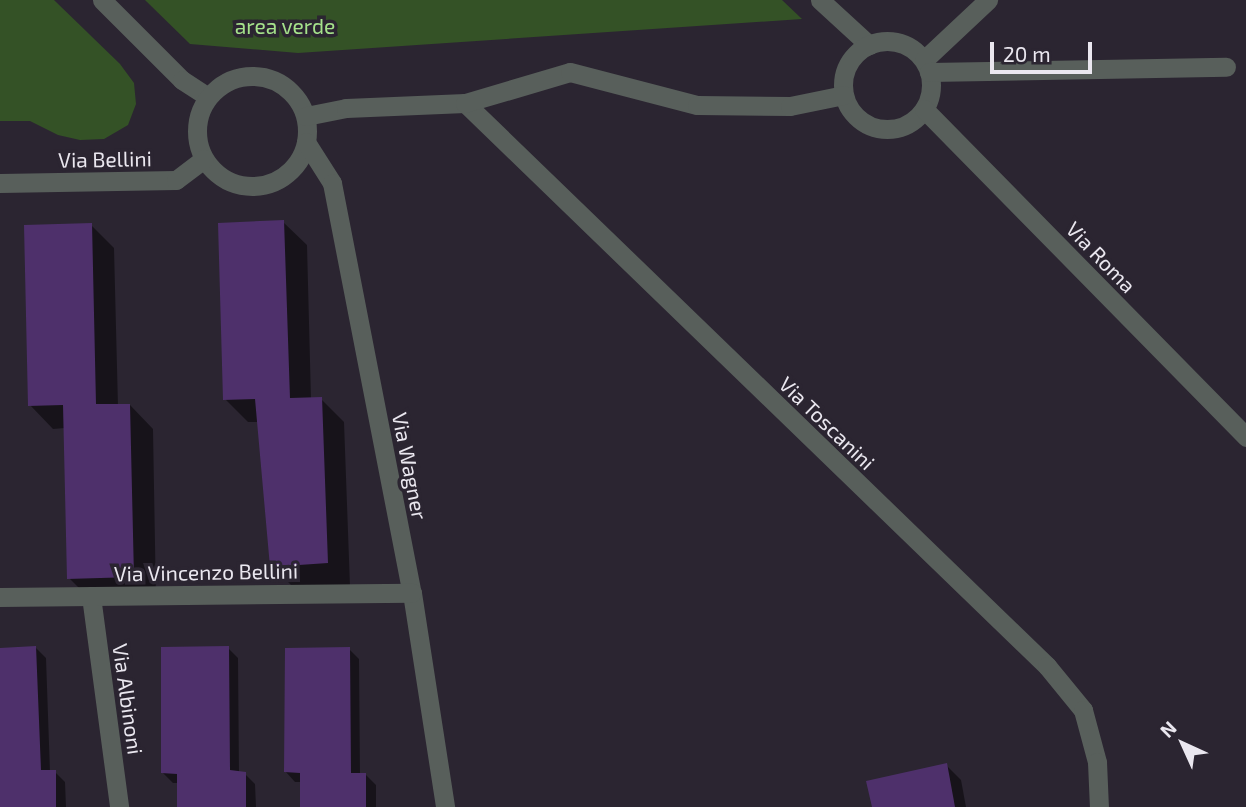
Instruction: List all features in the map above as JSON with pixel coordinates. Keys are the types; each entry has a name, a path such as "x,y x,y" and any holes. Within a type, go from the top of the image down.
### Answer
{"street":[{"path":"102,0 182,80 208,97"},
{"path":"820,0 869,45"},
{"path":"927,66 988,0"},
{"path":"893,41 905,44 927,66 932,85 924,109 901,127 872,127 859,120 844,95 847,65 856,53 869,45 893,41"},
{"path":"927,66 1226,67"},
{"path":"306,116 346,108 465,103 570,72 697,105 790,106 844,95"},
{"path":"253,76 270,79 285,86 297,99 306,116 306,142 296,165 283,177 266,185 248,187 231,183 215,173 204,159 198,144 197,127 208,97 236,78 253,76"},
{"name":"Via Toscanini","path":"465,103 1047,666 1083,710 1097,762 1099,807"},
{"name":"Via Roma","path":"924,109 1246,437"},
{"name":"Via Wagner","path":"306,142 332,183 412,593 445,807"},
{"name":"Via Bellini","path":"0,183 176,180 204,159"},
{"name":"Via Vincenzo Bellini","path":"0,597 412,593"},
{"name":"Via Albinoni","path":"91,596 119,807"}],"green space":[{"path":"0,0 54,0 120,64 134,83 136,104 128,125 104,139 80,140 58,135 30,121 0,121"},
{"name":"area verde","path":"145,0 782,0 802,19 298,53 190,44"}],"building":[{"path":"284,220 290,398 322,397 328,563 270,567 255,399 223,400 218,223"},
{"path":"92,223 96,404 130,404 134,577 67,579 63,405 28,406 24,225"},
{"path":"36,646 41,770 56,770 56,807 0,807 0,648"},
{"path":"229,646 230,770 246,772 246,807 177,807 177,774 161,773 161,647"},
{"path":"350,647 351,773 366,773 366,807 300,807 300,773 284,772 285,648"},
{"path":"947,763 955,807 872,807 866,781"}]}
